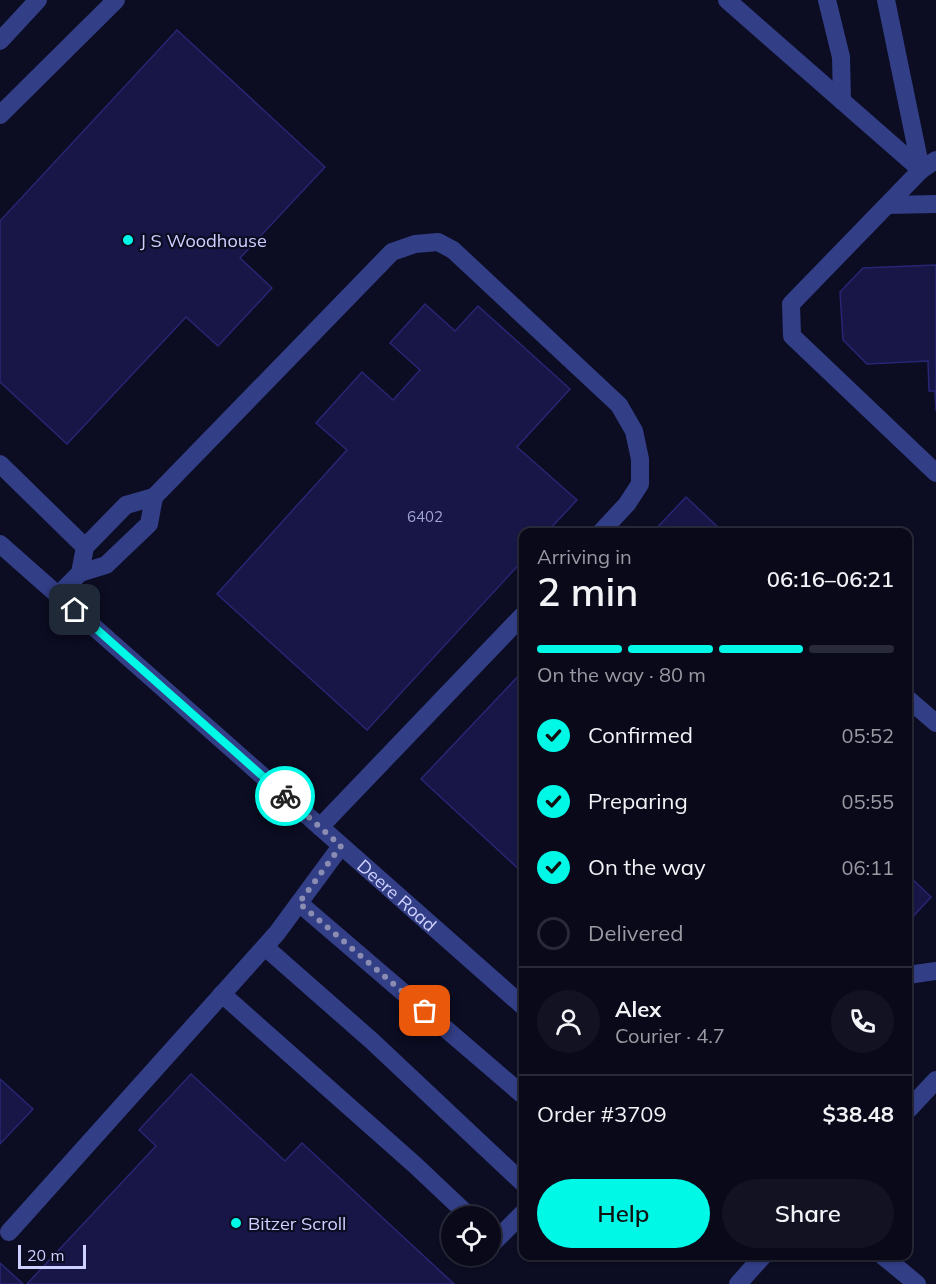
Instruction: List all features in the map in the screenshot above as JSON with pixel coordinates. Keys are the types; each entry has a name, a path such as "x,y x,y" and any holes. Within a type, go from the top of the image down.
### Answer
{"street":[{"path":"0,41 38,0"},
{"path":"0,115 116,0"},
{"path":"727,0 842,101 929,165"},
{"path":"827,0 841,57 842,101"},
{"path":"886,0 929,165"},
{"path":"929,165 791,304 792,336 936,473"},
{"path":"888,205 936,204"},
{"path":"80,573 85,547 126,505 154,497 392,252 415,244 438,242 453,250 619,405 634,431 640,459 640,484 627,504 605,528"},
{"path":"0,464 85,547"},
{"path":"58,595 80,573 106,566 149,524 154,497"},
{"name":"Deere Road","path":"0,544 519,1003"},
{"path":"320,827 519,619"},
{"path":"912,702 936,723"},
{"path":"9,1232 265,947 341,846"},
{"path":"299,903 519,1092"},
{"path":"265,947 372,1041 519,1179"},
{"path":"912,974 936,971"},
{"path":"222,994 458,1206"},
{"path":"912,1106 936,1080"},
{"path":"501,1235 519,1217"},
{"path":"738,1284 759,1260"},
{"path":"888,1260 917,1284"}],"building":[{"name":"J S Woodhouse","path":"177,30 325,167 240,258 272,288 218,346 186,317 67,444 0,382 0,221"},
{"path":"936,265 936,411 935,391 929,391 928,361 867,364 843,340 840,292 863,268"},
{"path":"425,304 455,331 478,306 570,389 517,447 577,500 551,528 519,528 519,564 367,730 217,594 347,450 316,423 362,372 393,400 420,370 390,343"},
{"path":"686,497 719,528 657,528"},
{"path":"519,675 519,869 421,779"},
{"path":"912,879 931,897 912,918"},
{"name":"Bitzer Scroll","path":"191,1074 285,1161 302,1143 454,1284 27,1284 156,1146 139,1130"},
{"path":"0,1079 33,1109 0,1144"},
{"path":"0,1263 23,1284 0,1284"}],"way so far":[{"path":"285,796 341,846 299,903 425,1011"}],"place":[{"name":"J S Woodhouse","path":"128,240"},
{"name":"Bitzer Scroll","path":"236,1223"}],"route":[{"path":"75,610 285,796"}]}
